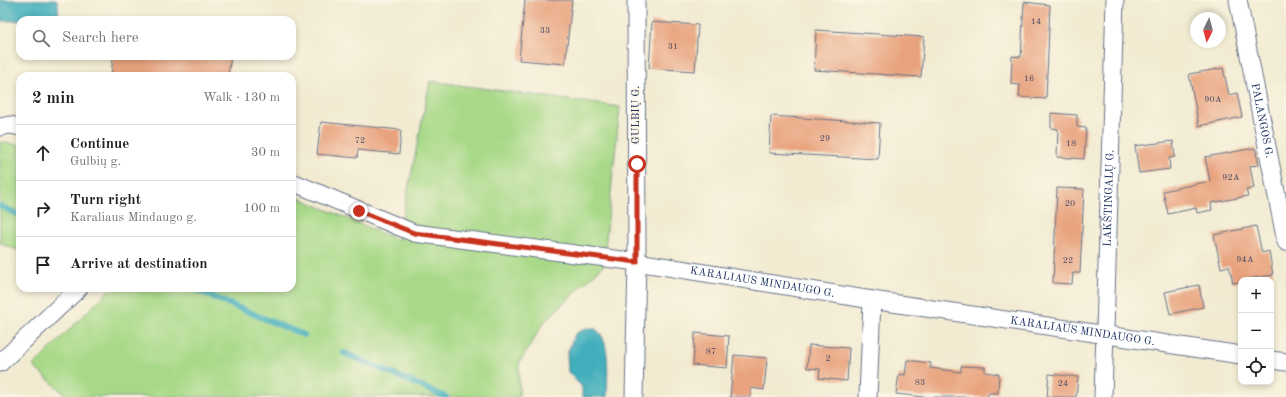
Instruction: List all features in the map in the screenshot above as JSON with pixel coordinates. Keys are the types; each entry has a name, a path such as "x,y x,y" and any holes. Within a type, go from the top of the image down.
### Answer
{"street":[{"name":"GULBIŲ G.","path":"634,397 637,262 636,0"},
{"name":"LAKŠTINGALŲ G.","path":"1103,397 1115,0"},
{"name":"PALANGOS G.","path":"1238,0 1286,242"},
{"path":"0,127 10,125 16,126"},
{"name":"KARALIAUS MINDAUGO G.","path":"296,184 414,233 637,262 872,300 1238,355"},
{"path":"0,363 75,292"},
{"path":"868,397 872,300"},
{"path":"1274,360 1286,362"}],"green space":[{"path":"430,81 620,107 603,266 545,321 519,363 519,397 68,397 33,366 107,292 296,292 296,197 398,240"},
{"path":"0,142 16,144 16,249 0,243"}],"water":[{"path":"0,0 57,0 58,16 16,16 16,21 0,21"},
{"path":"586,328 595,329 604,341 608,371 607,397 582,397 582,387 568,372 567,354 575,334"}],"building":[{"path":"525,0 572,0 565,64 519,60"},
{"path":"1024,2 1050,5 1046,99 1019,97 1020,85 1011,84 1012,56 1021,57"},
{"path":"652,22 698,25 695,71 649,68"},
{"path":"816,30 924,37 921,77 814,70"},
{"path":"113,60 230,60 229,72 111,72"},
{"path":"1223,68 1229,95 1237,93 1242,117 1199,126 1189,74"},
{"path":"1051,113 1077,115 1077,127 1086,128 1084,159 1057,157 1058,129 1051,128"},
{"path":"771,116 880,123 878,159 769,153"},
{"path":"321,122 401,130 399,154 358,150 357,158 317,154"},
{"path":"1173,141 1175,157 1169,158 1170,169 1139,173 1135,146"},
{"path":"1255,148 1259,165 1250,166 1254,188 1246,190 1248,196 1211,203 1212,210 1197,213 1196,208 1168,214 1163,191 1210,181 1205,157"},
{"path":"1057,188 1084,189 1080,273 1073,273 1072,284 1053,283"},
{"path":"1256,226 1262,253 1269,251 1273,275 1260,277 1238,277 1238,282 1233,283 1229,266 1221,268 1214,235"},
{"path":"1199,285 1203,307 1170,314 1165,292"},
{"path":"695,333 729,336 727,368 693,365"},
{"path":"809,345 849,348 847,381 819,378 820,369 807,368"},
{"path":"734,355 767,358 764,390 751,388 751,397 730,397"},
{"path":"907,360 931,363 930,368 961,372 961,366 985,367 985,372 999,374 998,393 988,393 988,397 924,397 896,394 899,374 905,375"},
{"path":"1049,374 1078,377 1076,397 1047,397"}],"waterway":[{"path":"0,206 16,213"},
{"path":"201,292 304,335"},
{"path":"344,353 446,397"}],"route":[{"path":"359,211 414,233 637,262 637,164"}]}
